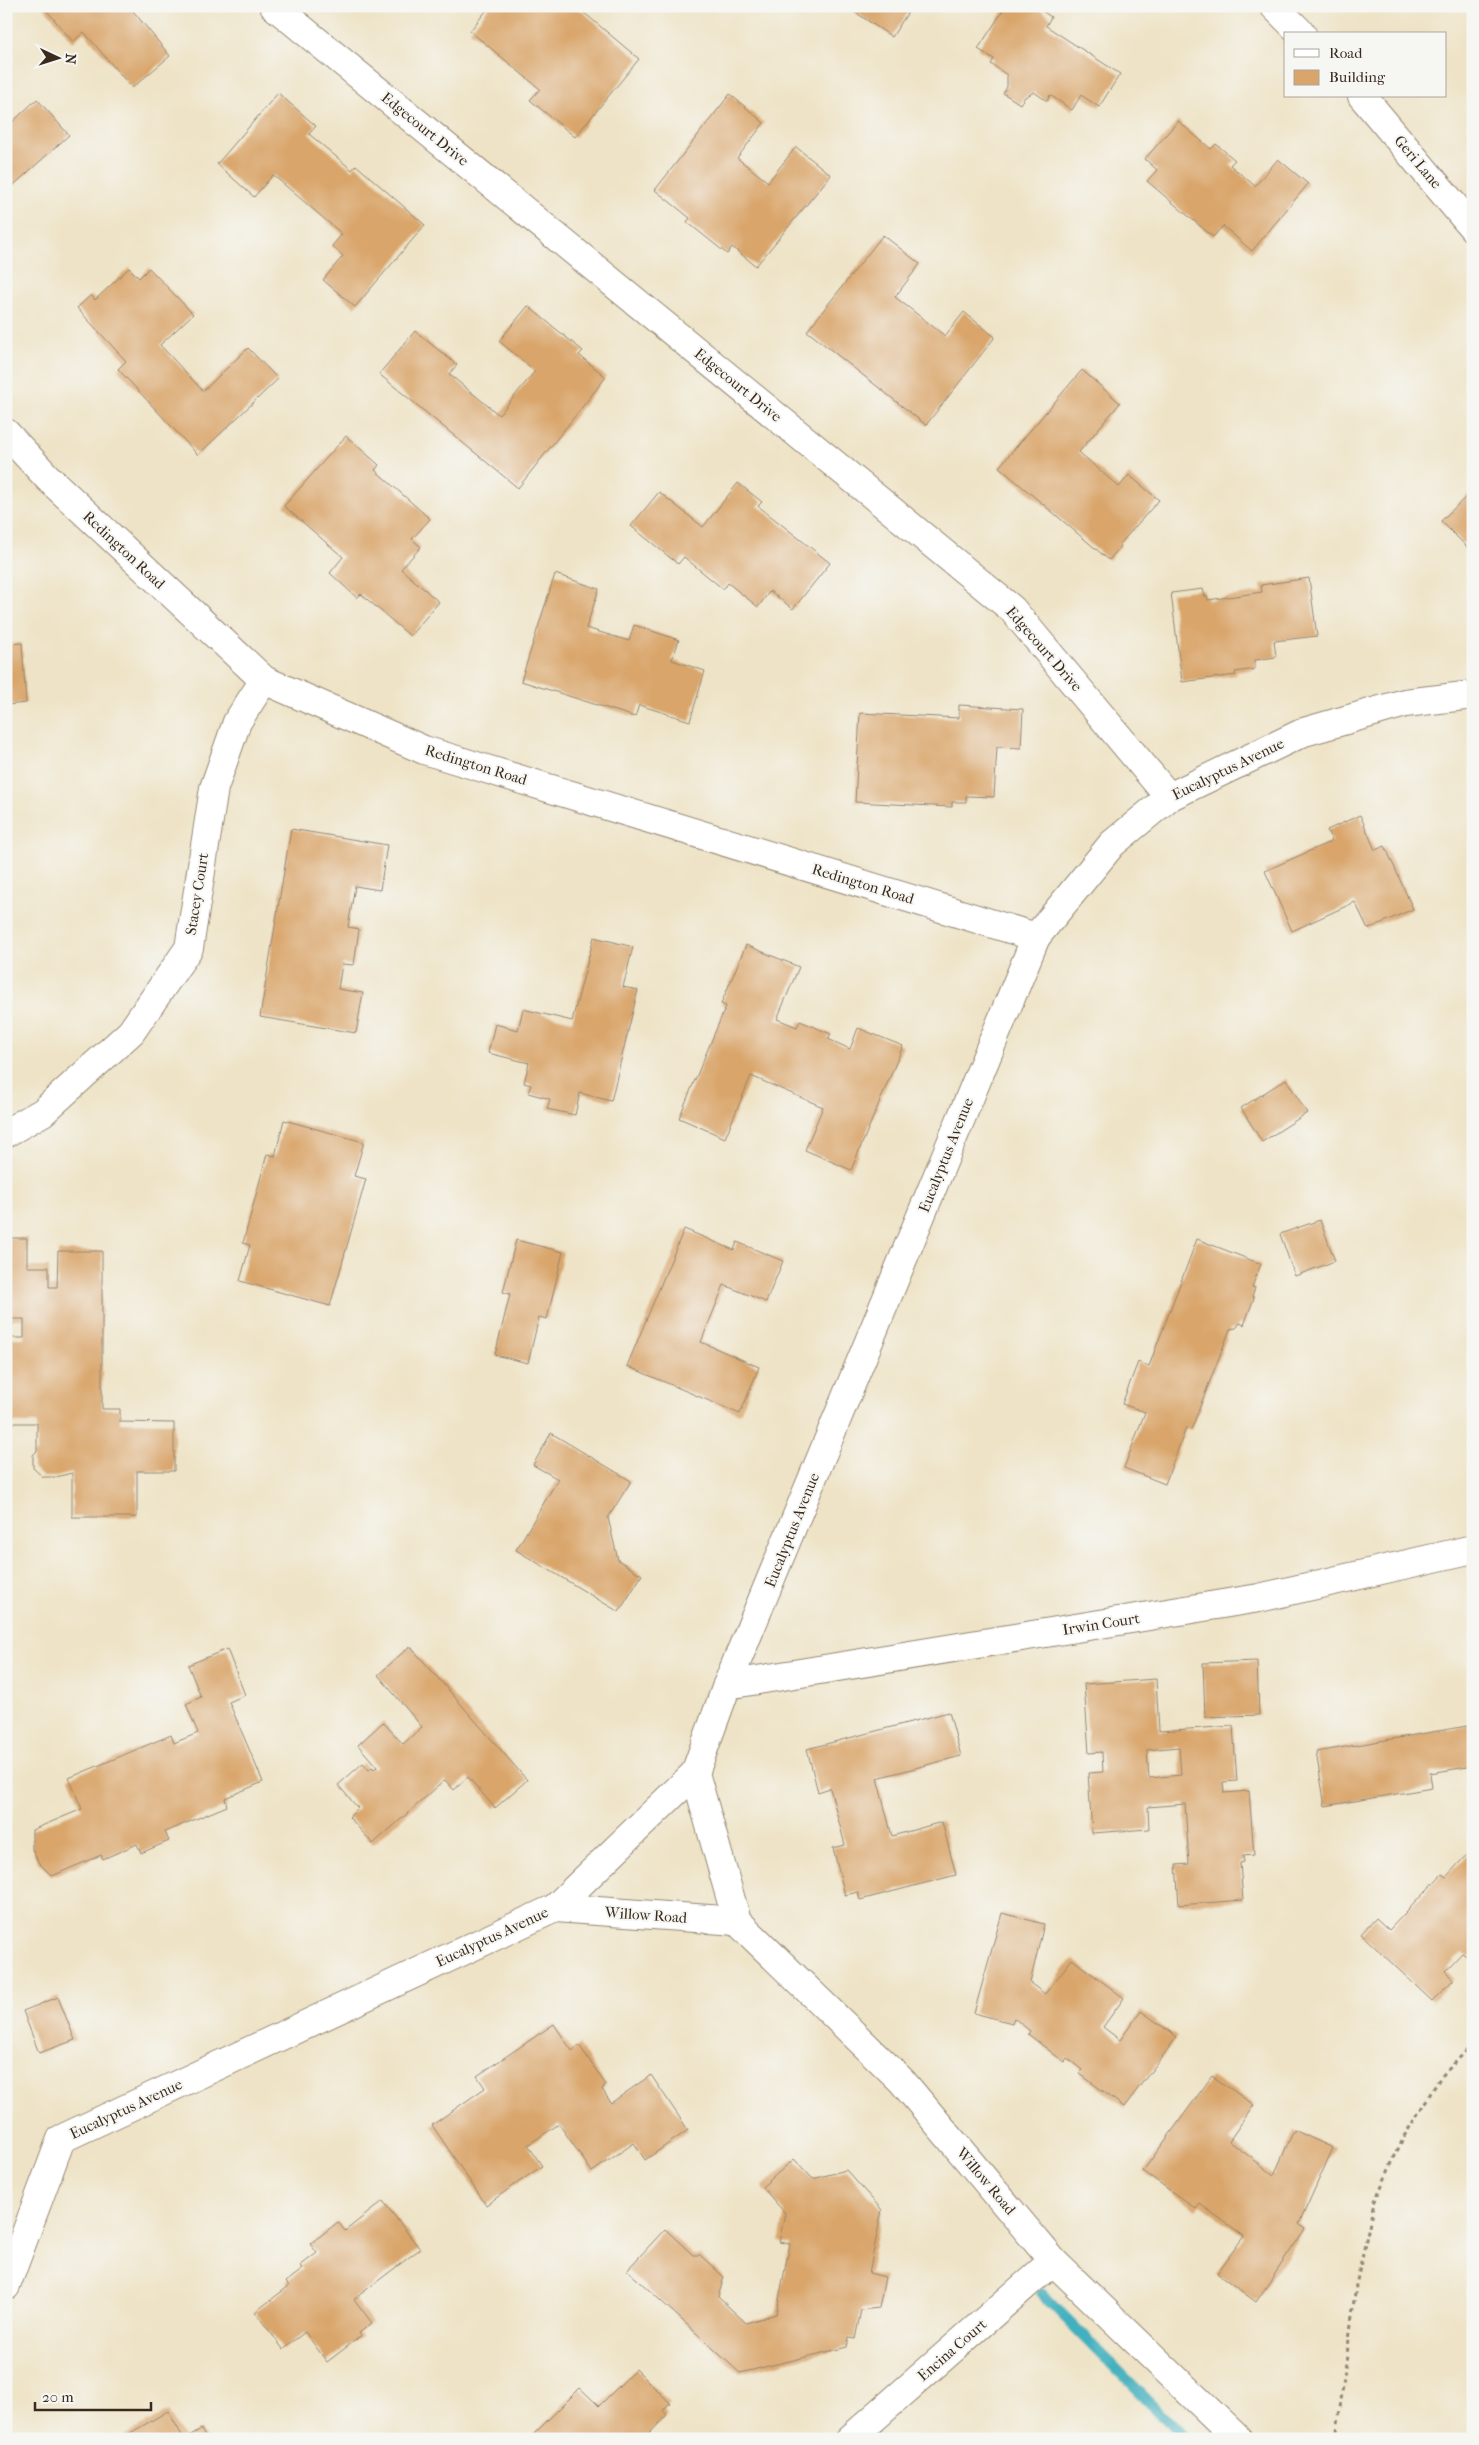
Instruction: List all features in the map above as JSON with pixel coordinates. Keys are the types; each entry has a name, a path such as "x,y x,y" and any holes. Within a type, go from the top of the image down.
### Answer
{"street":[{"name":"Edgecourt Drive","path":"274,6 1012,609 1169,797"},
{"path":"1274,6 1300,32"},
{"name":"Geri Lane","path":"1364,98 1473,228"},
{"name":"Redington Road","path":"6,434 48,478 264,680 424,750 1036,937"},
{"name":"Stacey Court","path":"6,1133 43,1112 131,1032 188,948 214,788 238,722 264,680"},
{"name":"Eucalyptus Avenue","path":"6,2286 61,2139 554,1908 695,1773 727,1685 1036,937 1112,844 1169,797 1304,732 1405,703 1473,695"},
{"name":"Irwin Court","path":"727,1685 1259,1598 1473,1549"},
{"path":"695,1773 737,1922"},
{"name":"Willow Road","path":"554,1908 737,1922 902,2081 1053,2262 1238,2439"},
{"name":"Encina Court","path":"850,2439 1053,2262"}],"path":[{"path":"1336,2439 1356,2285 1374,2203 1403,2138 1440,2078 1473,2044"}],"building":[{"path":"43,6 129,6 170,56 132,88 84,32 73,42"},
{"path":"490,6 576,6 639,59 575,137 530,100 540,89 470,31"},
{"path":"846,6 912,6 892,37"},
{"path":"1006,6 1035,6 1051,17 1046,26 1120,74 1099,107 1081,95 1072,110 1050,95 1047,101 1034,92 1025,97 1020,104 1003,93 1007,87 1007,75 991,64 994,59 978,49"},
{"path":"278,93 316,126 309,134 352,170 356,165 425,225 355,307 323,280 343,256 332,246 342,234 273,175 254,197 217,164"},
{"path":"730,94 764,123 737,158 768,182 796,147 831,175 756,266 732,247 727,254 687,222 690,218 655,190"},
{"path":"37,99 69,135 6,192 6,124 8,126"},
{"path":"1178,121 1211,149 1216,144 1235,160 1230,165 1255,186 1278,159 1308,184 1252,251 1223,226 1213,237 1147,181 1157,170 1145,159"},
{"path":"883,235 920,264 895,297 945,336 964,312 995,337 926,425 807,331"},
{"path":"129,268 139,278 149,268 193,314 160,345 203,391 248,348 278,379 198,455 118,369 126,361 77,308 91,295 95,300"},
{"path":"528,306 583,351 579,355 606,377 518,488 379,374 415,331 457,365 449,374 499,415 535,371 499,341"},
{"path":"1082,370 1120,403 1079,452 1119,487 1129,475 1159,500 1119,545 1121,546 1109,560 999,467"},
{"path":"346,436 379,465 375,470 430,519 412,539 421,547 401,569 439,602 410,636 361,594 357,598 330,573 343,557 284,506"},
{"path":"738,483 762,502 758,506 830,563 793,609 770,591 758,607 728,583 723,589 684,557 678,564 631,526 659,492 703,527"},
{"path":"1473,490 1473,547 1470,550 1441,521"},
{"path":"555,574 599,589 586,628 629,641 634,625 679,640 672,660 705,671 690,721 639,705 635,717 521,681"},
{"path":"1309,578 1317,636 1274,641 1276,657 1255,660 1255,669 1235,672 1236,675 1182,682 1171,593 1203,589 1208,600 1262,592 1261,585"},
{"path":"22,643 26,703 6,705 6,644"},
{"path":"959,705 1023,709 1021,748 997,747 994,797 966,796 966,802 952,802 952,807 855,802 860,713 959,718"},
{"path":"1360,815 1375,850 1385,846 1413,909 1368,929 1355,902 1292,931 1265,871 1332,841 1327,830"},
{"path":"291,829 387,845 380,890 355,886 348,927 359,929 354,965 342,964 338,989 363,993 356,1033 260,1017"},
{"path":"1473,881 1473,894 1469,893"},
{"path":"594,937 633,947 623,987 638,990 611,1101 580,1093 575,1115 547,1109 550,1099 528,1093 531,1085 524,1083 529,1063 488,1053 495,1024 518,1030 523,1009 572,1021"},
{"path":"746,945 799,967 777,1019 797,1027 800,1021 831,1034 828,1039 850,1049 858,1028 903,1046 851,1170 805,1150 823,1107 751,1076 725,1138 679,1118 726,1006 721,1004"},
{"path":"1286,1079 1307,1113 1262,1142 1241,1108"},
{"path":"284,1120 364,1142 354,1176 366,1179 330,1306 240,1281 250,1245 243,1243 267,1154 275,1156"},
{"path":"1320,1220 1335,1261 1295,1276 1280,1234"},
{"path":"684,1229 734,1250 737,1242 783,1261 766,1302 724,1285 701,1342 759,1367 740,1414 627,1366"},
{"path":"6,1238 27,1238 27,1267 49,1267 49,1287 57,1287 58,1251 102,1251 102,1409 120,1409 120,1422 174,1423 174,1471 137,1471 137,1517 72,1517 72,1473 56,1477 43,1477 33,1468 33,1455 37,1451 37,1423 9,1423 6,1338 24,1338 24,1319 13,1319 6,1325"},
{"path":"1197,1239 1261,1264 1252,1287 1255,1288 1252,1296 1254,1298 1244,1325 1240,1323 1236,1328 1230,1329 1191,1430 1186,1428 1165,1484 1124,1468 1145,1412 1122,1404 1138,1362 1149,1366"},
{"path":"516,1240 563,1252 547,1319 539,1317 528,1363 495,1355 510,1294 503,1292"},
{"path":"551,1433 631,1481 608,1518 618,1560 642,1575 619,1612 516,1550 558,1479 533,1465"},
{"path":"410,1646 527,1780 495,1808 468,1777 454,1790 445,1780 373,1844 349,1817 358,1808 338,1785 363,1763 369,1770 372,1767 374,1769 377,1767 358,1745 383,1722 403,1744 422,1727 378,1675"},
{"path":"227,1649 245,1695 229,1702 263,1782 225,1798 227,1806 165,1832 169,1841 141,1853 137,1844 103,1859 101,1855 52,1876 38,1862 32,1849 32,1830 82,1809 69,1778 171,1735 174,1743 198,1733 186,1704 201,1697 188,1665"},
{"path":"1257,1661 1259,1715 1205,1717 1203,1663"},
{"path":"1156,1679 1159,1731 1233,1726 1237,1781 1223,1782 1224,1793 1249,1791 1254,1855 1243,1856 1244,1862 1240,1863 1243,1900 1179,1905 1176,1865 1189,1864 1185,1804 1148,1807 1149,1829 1092,1833 1088,1773 1103,1772 1102,1752 1089,1753 1084,1684","holes":["1179,1747 1181,1775 1149,1778 1147,1750"]},
{"path":"949,1712 961,1756 877,1778 892,1836 942,1822 956,1875 860,1900 858,1892 845,1895 833,1848 845,1845 830,1788 818,1792 807,1749"},
{"path":"1473,1725 1473,1766 1430,1773 1432,1788 1325,1806 1316,1752"},
{"path":"1473,1848 1473,1954 1469,1958 1462,1953 1445,1971 1454,1979 1432,2001 1361,1934 1376,1918 1389,1930 1442,1874 1446,1877"},
{"path":"1002,1913 1044,1924 1030,1983 1045,1994 1072,1959 1124,1998 1103,2027 1120,2040 1141,2011 1177,2037 1124,2107 1079,2073 1082,2070 1067,2058 1064,2062 1028,2034 1030,2031 1014,2018 1012,2023 974,2013"},
{"path":"58,1997 75,2040 39,2053 23,2011"},
{"path":"554,2024 572,2051 579,2045 606,2085 602,2089 611,2103 651,2075 688,2130 645,2160 634,2143 592,2172 559,2124 528,2145 542,2166 486,2205 432,2125 485,2088 477,2076"},
{"path":"1212,2076 1254,2105 1229,2141 1274,2175 1294,2130 1333,2148 1299,2224 1305,2229 1256,2302 1217,2273 1244,2236 1200,2204 1196,2209 1143,2171"},
{"path":"794,2159 813,2179 846,2170 882,2210 869,2273 885,2277 879,2308 861,2310 855,2339 849,2338 847,2347 740,2373 627,2270 665,2229 693,2255 700,2255 724,2277 718,2297 746,2323 776,2314 790,2244 779,2242 785,2213 762,2187"},
{"path":"383,2201 420,2249 354,2299 372,2323 359,2333 361,2336 327,2362 305,2332 283,2349 255,2312 289,2286 286,2282 303,2269 300,2266 317,2253 310,2244 338,2222 345,2231"},
{"path":"636,2369 670,2403 663,2410 667,2415 644,2439 529,2439 580,2388 599,2406"},
{"path":"168,2411 184,2439 120,2439"},
{"path":"201,2429 206,2439 184,2439"}],"waterway":[{"path":"1042,2294 1186,2439"}]}
